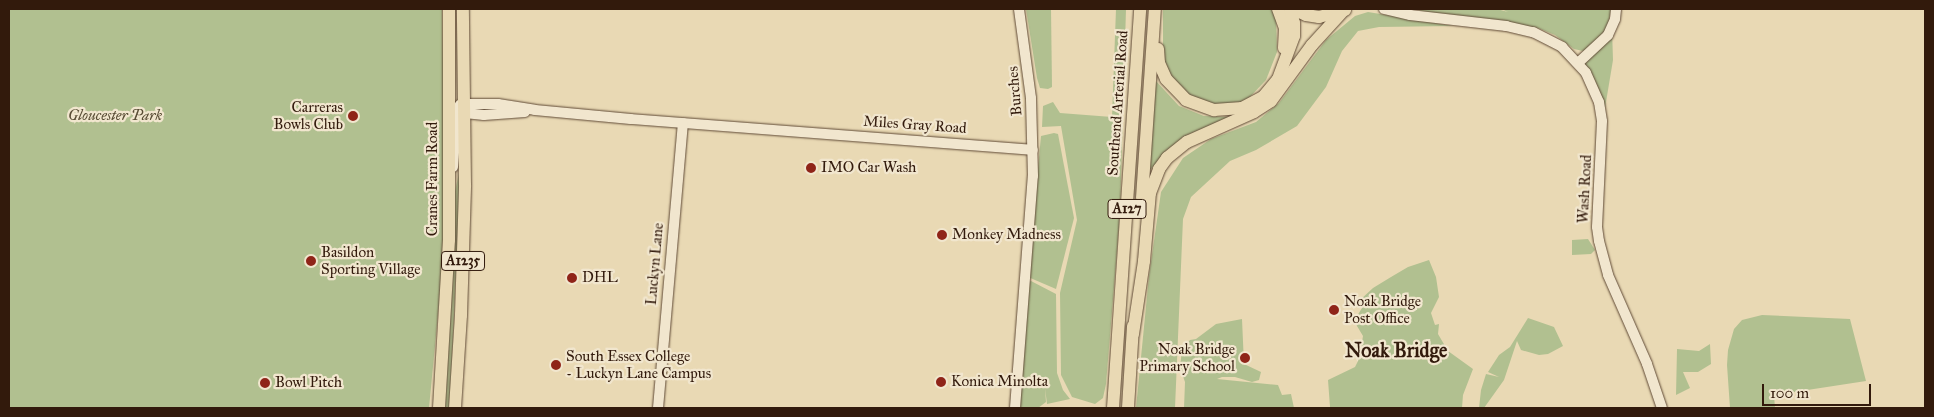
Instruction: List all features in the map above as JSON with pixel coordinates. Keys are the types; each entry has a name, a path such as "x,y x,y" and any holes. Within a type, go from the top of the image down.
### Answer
{"main road":[{"name":"Cranes Farm Road","path":"439,408 447,286 450,188 448,9"},
{"name":"Cranes Farm Road","path":"455,408 463,269 463,9"},
{"name":"Southend Arterial Road","path":"1113,408 1140,9"},
{"name":"Southend Arterial Road","path":"1128,408 1156,9"},
{"name":"A127","path":"1156,9 1159,63 1170,86 1186,100 1207,109 1224,111 1250,105 1268,92 1282,70 1294,30 1291,9"},
{"path":"1250,105 1267,89 1280,64 1286,34 1278,9"},
{"path":"1291,9 1306,15 1319,17 1346,9"},
{"path":"1133,334 1144,261 1150,193 1159,169 1167,158 1187,142 1254,112 1271,101 1312,45 1346,9"},
{"path":"450,94 454,106 463,109"}],"street":[{"name":"Burches","path":"1012,9 1022,31"},
{"name":"Burches","path":"1021,9 1031,98 1033,150"},
{"name":"Wash Road","path":"1384,9 1419,16 1526,31 1555,42 1578,63 1595,91 1602,122 1597,227 1599,241 1608,275 1647,364 1662,408"},
{"path":"1406,9 1419,16"},
{"path":"1578,63 1608,35 1615,19 1616,9"},
{"name":"Cranes Farm Road","path":"464,69 471,95 476,100 486,104"},
{"name":"Miles Gray Road","path":"463,109 486,104 683,123 1033,150"},
{"path":"450,188 463,109"},
{"name":"Miles Gray Road","path":"463,109 484,115 536,110"},
{"name":"Luckyn Lane","path":"658,408 683,123"},
{"path":"1015,408 1033,179 1033,150"}],"green space":[{"name":"Gloucester Park","path":"9,9 442,9 445,171 442,273 429,408 9,408"},
{"path":"1026,9 1051,9 1052,87 1048,89 1040,88 1037,78"},
{"path":"1116,9 1126,9 1120,215 1106,384 1103,398 1095,404 1072,397 1061,375 1060,293 1077,220 1061,126 1042,127 1043,106 1053,102 1060,113 1112,117"},
{"path":"1163,9 1271,9 1276,16 1277,52 1266,80 1247,100 1224,108 1189,99 1163,66"},
{"path":"1416,9 1497,9 1508,12 1501,9 1611,9 1608,27 1594,45 1583,51 1574,49 1555,35 1538,28 1427,13"},
{"path":"1368,12 1453,26 1379,27 1358,31 1342,51 1326,87 1297,126 1256,150 1230,161 1191,197 1183,219 1175,408 1136,408 1149,276 1161,192 1183,158 1211,139 1256,122 1279,103 1326,40 1355,16"},
{"path":"1612,29 1613,60 1604,114 1582,60"},
{"path":"1155,80 1179,106 1204,116 1230,117 1188,135 1143,176"},
{"path":"1058,134 1074,218 1056,289 1028,277 1041,136"},
{"path":"461,164 450,408 442,408 455,191"},
{"path":"1588,239 1595,250 1591,254 1572,255 1572,240"},
{"path":"1429,260 1436,277 1439,297 1431,313 1435,325 1439,324 1438,334 1448,351 1473,369 1463,395 1462,408 1328,408 1330,407 1328,380 1355,367 1359,359 1363,336 1354,321 1362,308 1359,301 1373,288 1408,267"},
{"path":"1031,281 1056,294 1057,373 1063,390 1070,399 1047,404 1045,388 1046,402 1038,408 1019,408 1029,282"},
{"path":"1762,315 1850,319 1866,381 1774,395 1775,408 1730,408 1727,365 1728,350 1734,329 1742,320"},
{"path":"1528,318 1554,327 1563,346 1548,354 1539,355 1521,350 1517,341 1504,380 1484,408 1479,408 1481,390 1486,374 1499,377 1488,372 1499,355 1510,347"},
{"path":"1242,319 1244,364 1261,372 1259,380 1252,382 1235,377 1217,379 1278,385 1282,395 1291,394 1294,408 1184,408 1185,382 1180,368 1182,349 1190,340 1196,339 1216,324"},
{"path":"1710,344 1711,364 1698,372 1683,372 1690,388 1676,395 1677,349 1699,351"}],"place":[{"name":"Carreras Bowls Club","path":"353,116"},
{"name":"IMO Car Wash","path":"811,168"},
{"name":"Monkey Madness","path":"942,235"},
{"name":"Basildon Sporting Village","path":"311,261"},
{"name":"DHL","path":"572,278"},
{"name":"Noak Bridge Post Office","path":"1334,310"},
{"name":"Noak Bridge Primary School","path":"1245,358"},
{"name":"South Essex College - Luckyn Lane Campus","path":"556,365"},
{"name":"Konica Minolta","path":"941,382"},
{"name":"Bowl Pitch","path":"265,383"}],"district":[{"name":"Noak Bridge","path":"1396,350"}]}
